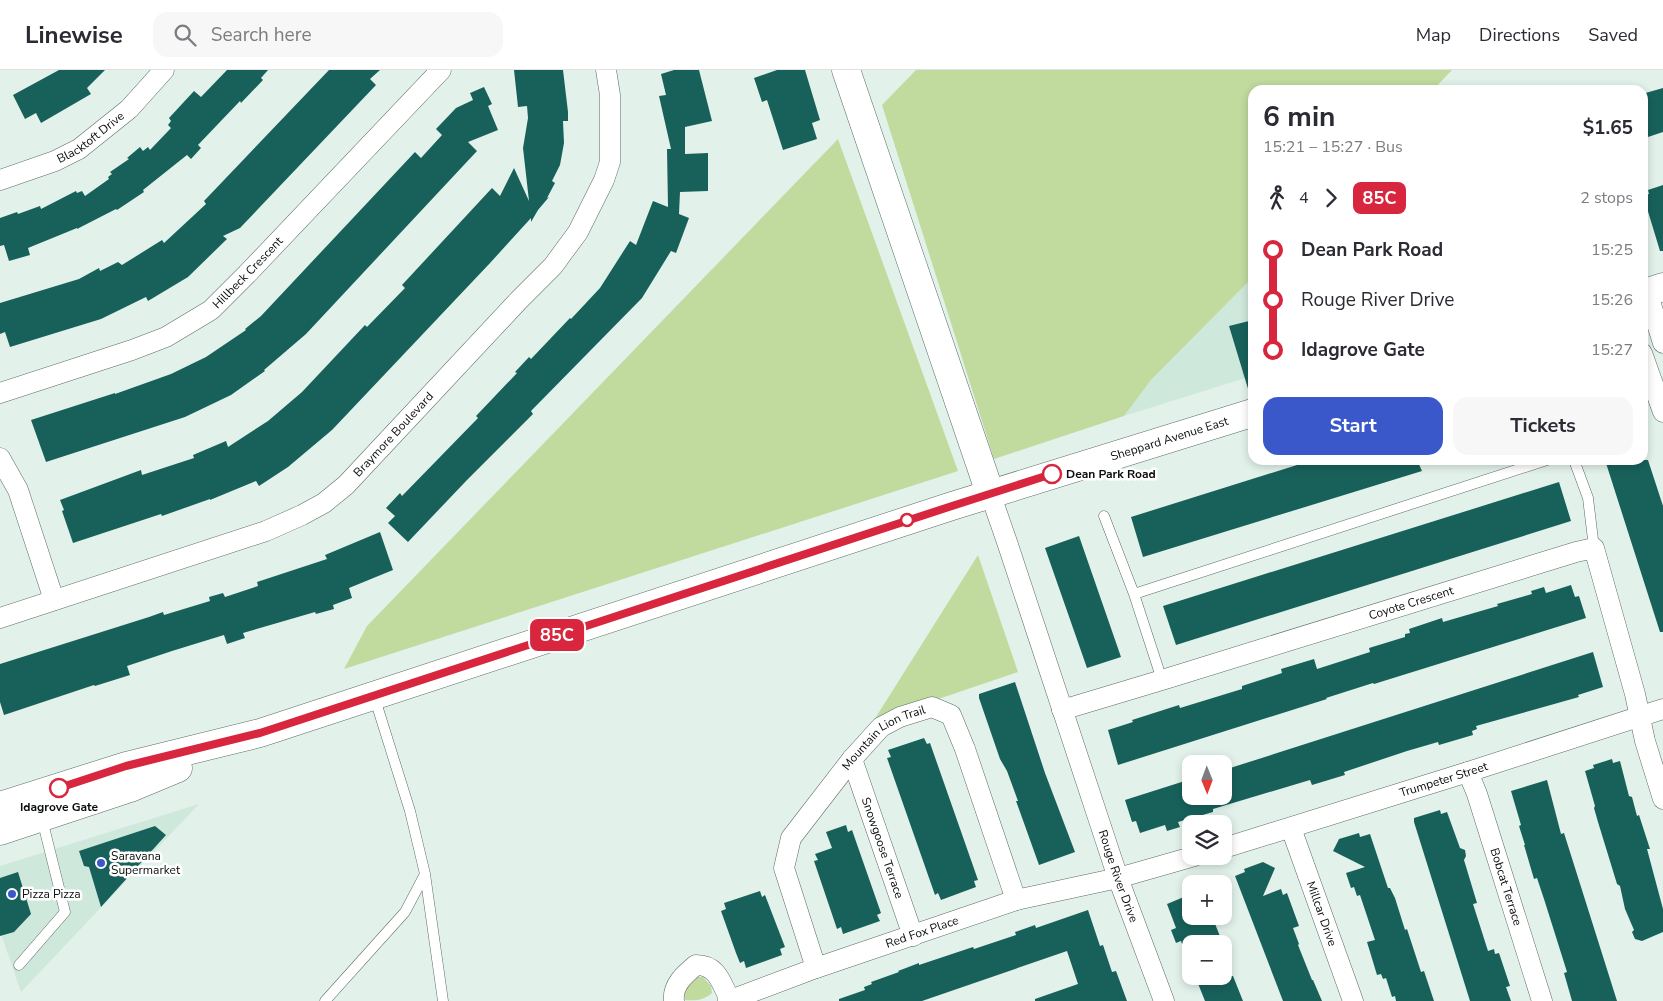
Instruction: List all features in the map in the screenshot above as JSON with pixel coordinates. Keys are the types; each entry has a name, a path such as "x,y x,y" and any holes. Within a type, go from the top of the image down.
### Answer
{"main road":[{"path":"846,70 990,494"},
{"name":"Sheppard Avenue East","path":"0,831 130,788 260,733 990,494 1248,414"},
{"name":"Sheppard Avenue East","path":"0,806 126,766 260,733"}],"street":[{"name":"Blacktoft Drive","path":"0,180 55,161 79,149 129,109 164,70"},
{"name":"Hillbeck Crescent","path":"0,393 166,337 211,310 441,70"},
{"name":"Braymore Boulevard","path":"0,618 266,532 324,503 346,485 519,300 554,266 578,232 604,180 610,162 610,95 606,70"},
{"path":"1651,291 1663,343"},
{"path":"1648,370 1663,412"},
{"path":"0,458 18,490 54,600"},
{"name":"Rouge River Drive","path":"990,494 1118,878 1164,1001"},
{"path":"1594,548 1645,741 1663,799"},
{"name":"Coyote Crescent","path":"1062,710 1594,548"},
{"name":"Mountain Lion Trail","path":"816,968 784,868 791,838 852,759 881,727 900,717 932,707 951,715 965,749 1016,900"},
{"name":"Trumpeter Street","path":"1232,846 1663,709"},
{"name":"Snowgoose Terrace","path":"852,759 913,936"},
{"name":"Bobcat Terrace","path":"1468,772 1477,794 1542,1001"},
{"name":"Millcar Drive","path":"1291,828 1353,1001"},
{"path":"1118,878 1182,860"},
{"name":"Red Fox Place","path":"674,1001 673,995 677,984 696,965 706,965 716,973 729,1001 816,968 1016,900 1118,878"}],"lane":[{"path":"1134,594 1532,465"},
{"path":"1576,465 1588,498 1594,548"},
{"path":"1104,516 1134,594 1162,680"},
{"path":"374,695 410,811 425,874 443,1001"},
{"path":"19,965 65,912 41,817"},
{"path":"325,1001 405,912 425,874"}],"shaded area":[{"path":"1248,282 1248,377 1124,416 1151,380"},
{"path":"199,804 21,992 0,931 0,866"}],"green space":[{"path":"916,70 1452,70 1438,85 1248,85 1248,282 1151,380 1124,416 994,459 882,105"},
{"path":"838,139 958,471 344,669 367,626"},
{"path":"978,555 1018,672 900,712 864,736"},
{"path":"696,977 703,977 711,986 712,993 700,999 685,1000 686,990"}],"building":[{"path":"59,70 105,70 87,88 91,94 41,123 36,113 25,119 13,95"},
{"path":"227,70 268,70 261,78 263,80 198,145 201,148 191,159 187,155 143,190 144,192 117,210 77,229 28,248 30,255 9,261 4,245 0,246 0,218 40,206 41,209 76,191 77,193 82,191 85,196 109,179 108,177 112,174 110,172 129,159 127,158 140,147 143,151 148,147 150,150 171,128 168,125 171,121 169,118 194,91 201,97"},
{"path":"329,70 380,70 370,79 376,85 240,228 223,236 227,239 188,277 148,301 146,297 101,319 10,347 5,332 0,334 0,303 79,279 99,268 100,271 118,262 122,265 162,240 164,243 206,204 204,201"},
{"path":"514,70 563,70 568,112 568,121 563,121 564,143 560,165 552,181 555,183 547,198 549,197 531,222 531,218 332,430 288,467 259,486 256,481 210,500 73,543 60,500 141,470 142,475 194,458 193,455 226,441 228,447 268,421 302,392 365,325 367,327 405,288 402,285 492,188 500,196 514,168 529,201 523,148 528,118 527,106 518,107"},
{"path":"674,70 699,70 712,121 685,127 685,154 708,153 708,191 680,192 679,214 689,218 676,253 671,251 642,298 531,411 533,414 408,542 388,523 395,516 386,508 400,493 402,496 478,418 476,416 517,373 515,372 529,357 531,359 600,288 630,241 636,245 653,201 668,207 667,149 671,149 659,96 666,95 661,74"},
{"path":"777,70 805,70 820,120 812,123 817,139 783,150 767,100 762,102 754,78"},
{"path":"484,87 492,104 488,106 498,130 468,142 477,151 306,334 265,371 231,395 185,417 46,462 31,420 115,394 171,374 206,357 246,330 415,152 421,158 442,135 436,129 456,108 473,100 470,93"},
{"path":"1663,88 1663,132 1648,137 1648,92"},
{"path":"1663,185 1663,251 1660,251 1648,211 1648,190"},
{"path":"1248,321 1248,389 1229,326"},
{"path":"1648,460 1663,506 1663,632 1660,632 1607,465 1648,465"},
{"path":"1297,465 1419,465 1422,471 1143,557 1131,517"},
{"path":"1559,482 1571,521 1176,645 1163,606"},
{"path":"380,532 393,570 349,588 352,598 333,605 334,609 316,614 315,612 243,633 245,638 227,644 224,635 172,651 127,666 130,675 4,715 0,702 0,664 163,612 164,615 210,601 209,597 223,593 225,597 258,586 257,582 327,559 325,555"},
{"path":"1079,536 1121,657 1087,668 1045,548"},
{"path":"1571,585 1575,597 1579,596 1586,618 1373,683 1118,765 1108,730 1133,722 1132,720 1179,705 1180,708 1242,689 1242,686 1282,673 1281,669 1314,659 1317,669 1370,652 1369,648 1405,637 1405,634 1410,633 1409,629 1442,618 1443,622 1498,606 1497,604 1532,594 1531,591 1544,587 1546,593"},
{"path":"1593,652 1603,687 1578,695 1579,697 1476,726 1477,729 1472,731 1473,735 1439,745 1438,742 1407,751 1344,772 1345,775 1312,785 1310,780 1232,803 1232,767"},
{"path":"1015,682 1045,773 1075,852 1039,865 1016,801 1018,801 1007,771 1000,759 979,698 979,694"},
{"path":"924,738 927,744 930,743 978,880 974,881 976,887 941,900 938,893 935,895 887,758 891,757 888,750"},
{"path":"1612,759 1613,763 1620,761 1629,796 1632,797 1637,816 1639,815 1650,849 1647,849 1663,909 1663,932 1642,941 1635,939 1632,932 1634,930 1625,909 1620,886 1617,884 1585,771 1594,768 1593,765"},
{"path":"1547,780 1561,834 1564,833 1617,1001 1572,1001 1564,973 1567,972 1537,878 1534,879 1511,791"},
{"path":"1182,782 1182,805 1226,805 1202,815 1182,815 1182,821 1178,822 1180,827 1167,831 1165,825 1140,833 1136,821 1132,822 1125,800"},
{"path":"1440,810 1441,814 1447,812 1460,848 1465,850 1466,856 1464,860 1477,903 1473,904 1488,951 1494,949 1495,954 1499,953 1510,986 1506,987 1511,1001 1470,1001 1414,822 1414,818"},
{"path":"846,825 848,832 852,830 881,913 877,915 880,921 843,934 841,927 837,929 814,861 818,860 815,854 832,848 826,832"},
{"path":"155,826 166,835 101,907 89,867 84,866 79,851"},
{"path":"1359,833 1360,837 1370,834 1388,888 1390,888 1395,898 1405,930 1407,929 1421,972 1424,971 1434,1001 1396,1001 1395,996 1392,997 1386,978 1383,979 1381,974 1377,975 1367,942 1375,940 1360,895 1357,896 1354,887 1351,888 1346,873 1365,867 1333,851 1339,839"},
{"path":"1263,862 1275,868 1263,896 1281,889 1283,895 1287,893 1299,926 1293,928 1298,945 1322,1001 1283,1001 1235,876 1245,872 1244,869"},
{"name":"Pizza Pizza","path":"18,872 31,914 14,932 0,936 0,878"},
{"path":"760,891 762,897 765,895 785,947 780,949 782,955 746,968 744,961 740,963 721,911 726,909 724,903"},
{"path":"1182,898 1182,925 1216,925 1219,935 1182,935 1182,944 1181,941 1176,943 1171,930 1176,928 1167,904"},
{"path":"1088,910 1100,946 1103,945 1112,972 1116,971 1127,1001 1035,1001 1035,999 1078,984 1067,951 922,1001 839,1001 839,999 865,990 864,987 872,984 871,982 919,963 919,965 973,947 974,949 1016,935 1015,932 1035,925 1036,928"},
{"path":"1233,976 1243,1001 1205,1001 1199,985 1232,985"}],"bus line":[{"name":"85C","path":"59,788 126,766 260,733 1052,474"}],"place":[{"name":"Dean Park Road","path":"1052,474"},
{"name":"Idagrove Gate","path":"59,788"},
{"name":"Saravana Supermarket","path":"101,863"},
{"name":"Pizza Pizza","path":"12,894"}]}
